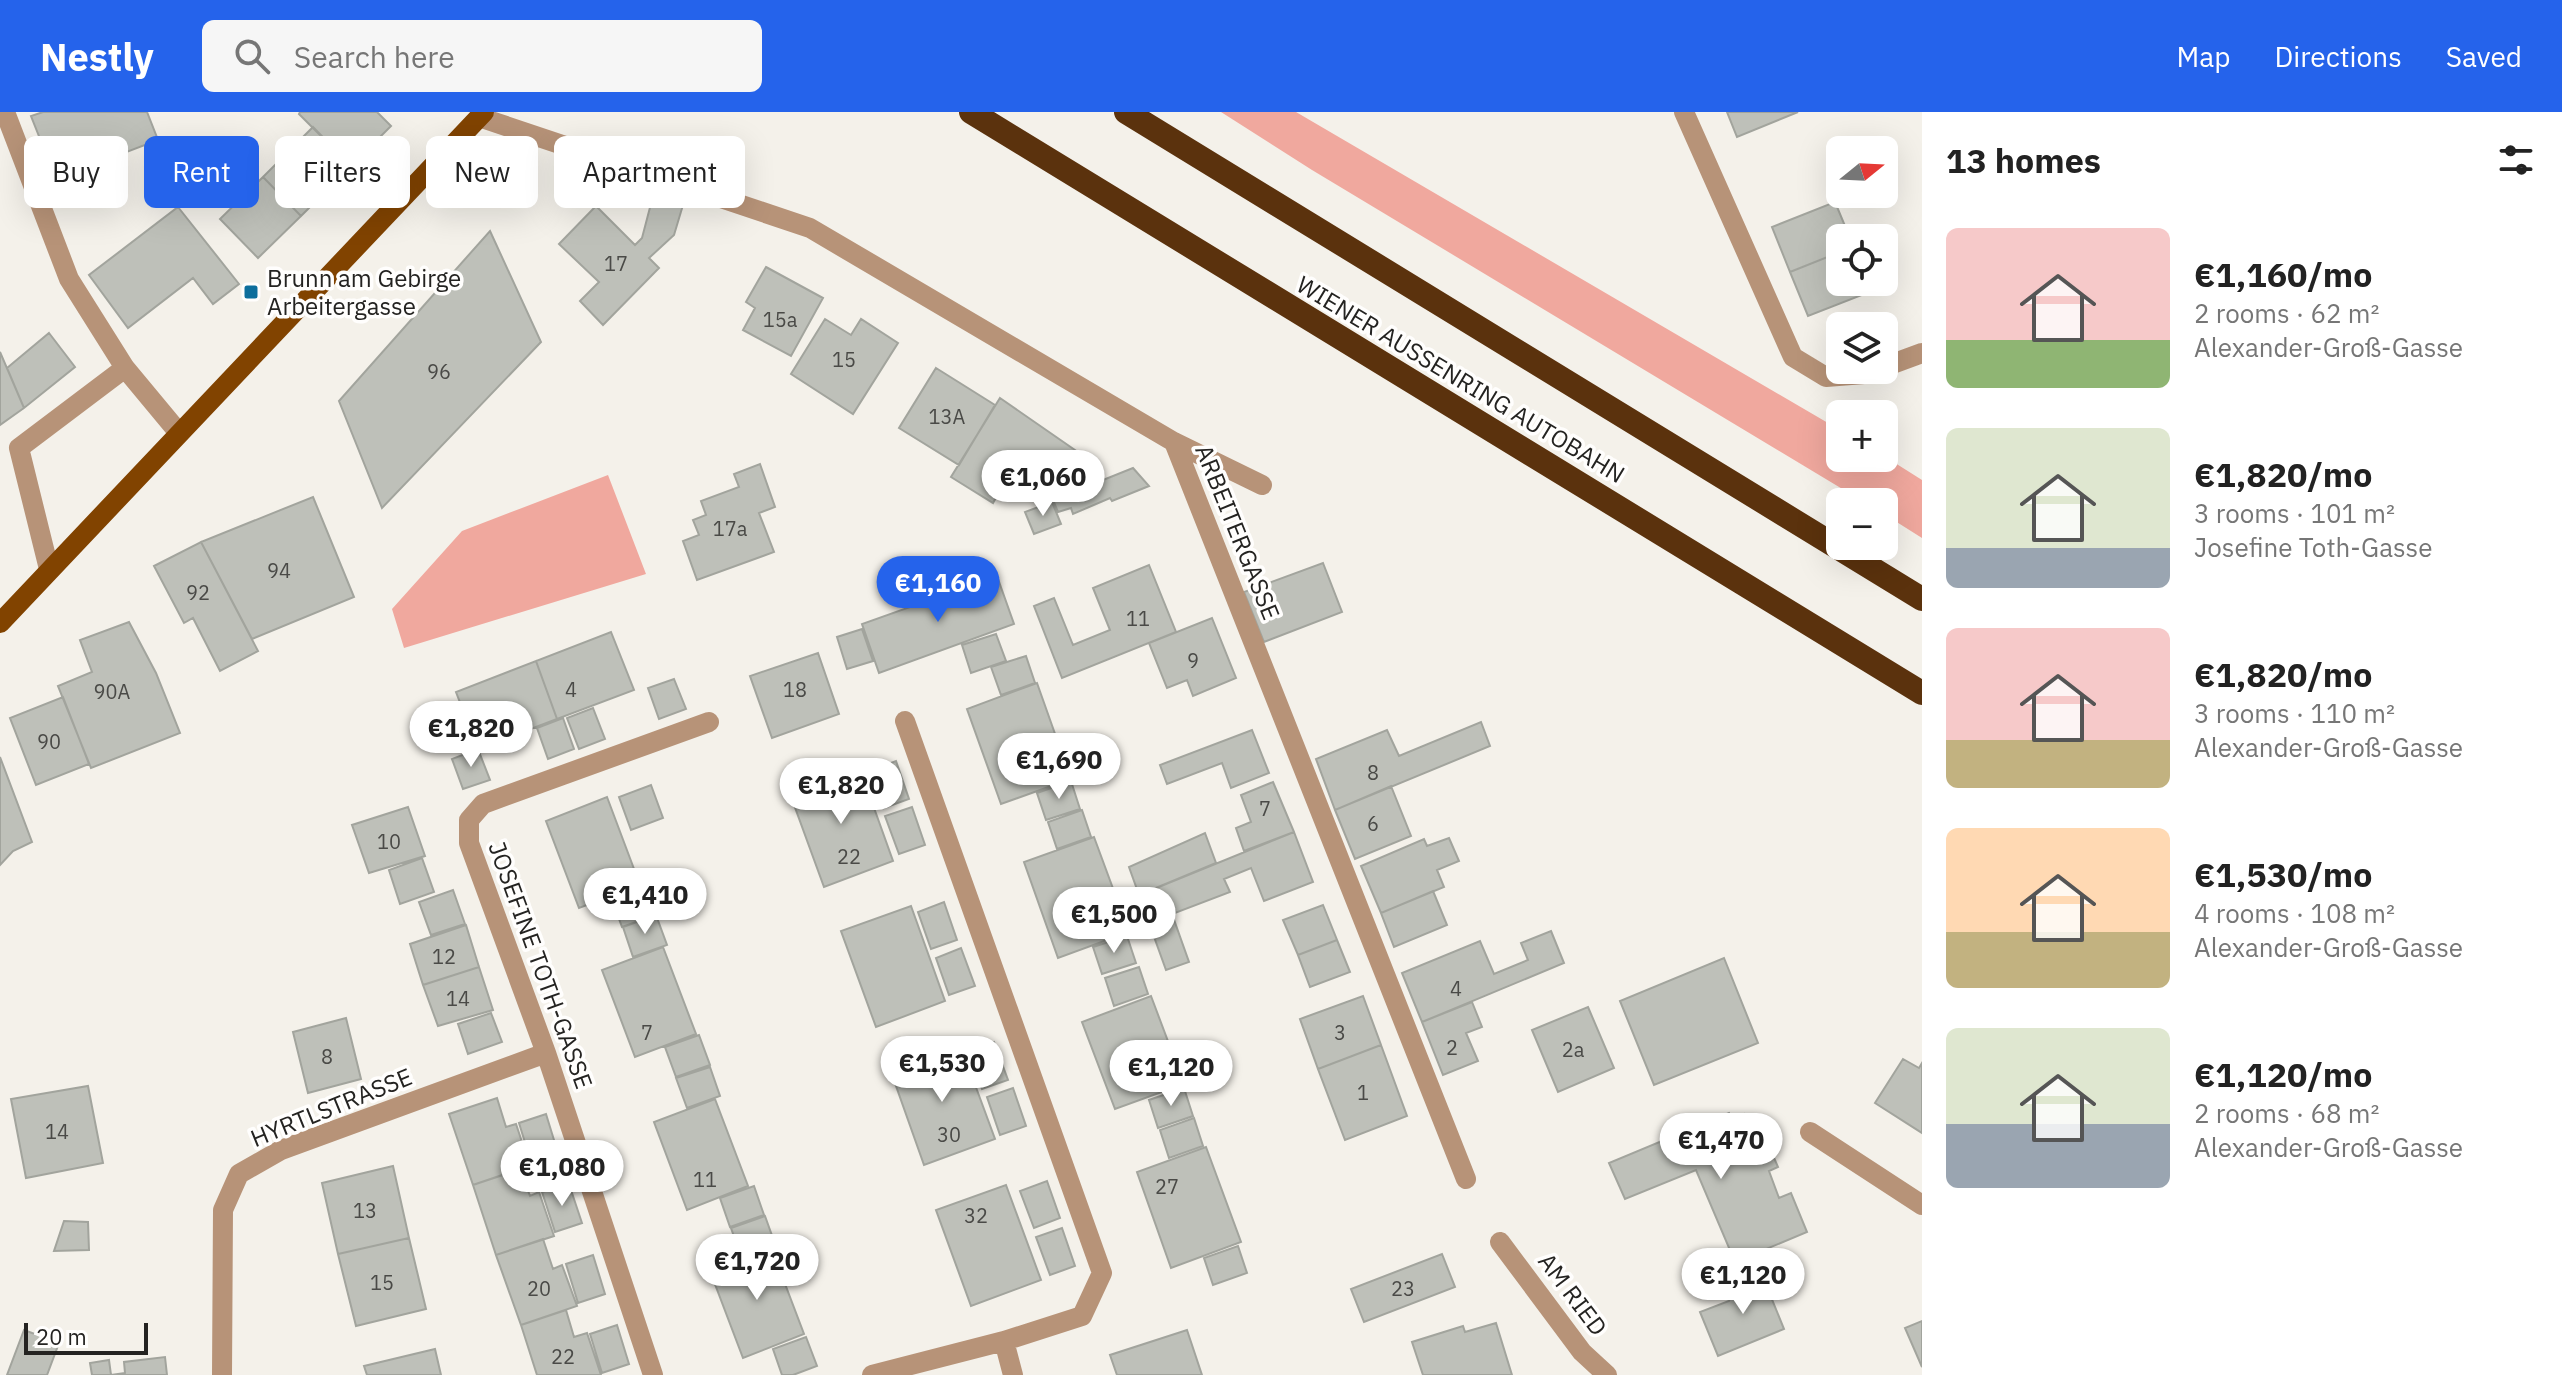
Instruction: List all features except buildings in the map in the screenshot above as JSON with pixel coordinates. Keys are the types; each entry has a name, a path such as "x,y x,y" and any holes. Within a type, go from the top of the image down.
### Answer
{"highway":[{"name":"WIENER AUSSENRING AUTOBAHN","path":"971,112 1922,693"},
{"path":"1126,112 1922,599"}],"main road":[{"path":"0,623 481,114"}],"street":[{"path":"5,112 69,279 125,368 179,433"},
{"path":"1684,112 1793,357 1826,377"},
{"name":"ARBEITERGASSE","path":"481,114 810,228 1174,442 1466,1179"},
{"path":"1898,362 1922,353"},
{"path":"49,569 19,448 125,368"},
{"path":"1174,442 1262,485"},
{"path":"872,1375 1004,1341 1082,1316 1102,1273 905,721"},
{"name":"JOSEFINE TOTH-GASSE","path":"653,1375 546,1053 469,843 469,820 483,804 709,722"},
{"name":"HYRTLSTRASSE","path":"222,1375 223,1210 239,1174 281,1150 546,1053"},
{"path":"1810,1132 1922,1205"},
{"name":"AM RIED","path":"1500,1242 1582,1352 1607,1375"},
{"path":"1004,1341 1013,1375"}],"shaded area":[{"path":"1221,112 1296,112 1826,422 1826,472 1898,472 1898,465 1922,480 1922,538 1898,523 1898,488 1841,488"},
{"path":"608,475 646,574 404,648 392,609 462,531"}],"place":[{"name":"Brunn am Gebirge Arbeitergasse","path":"251,292"}]}
